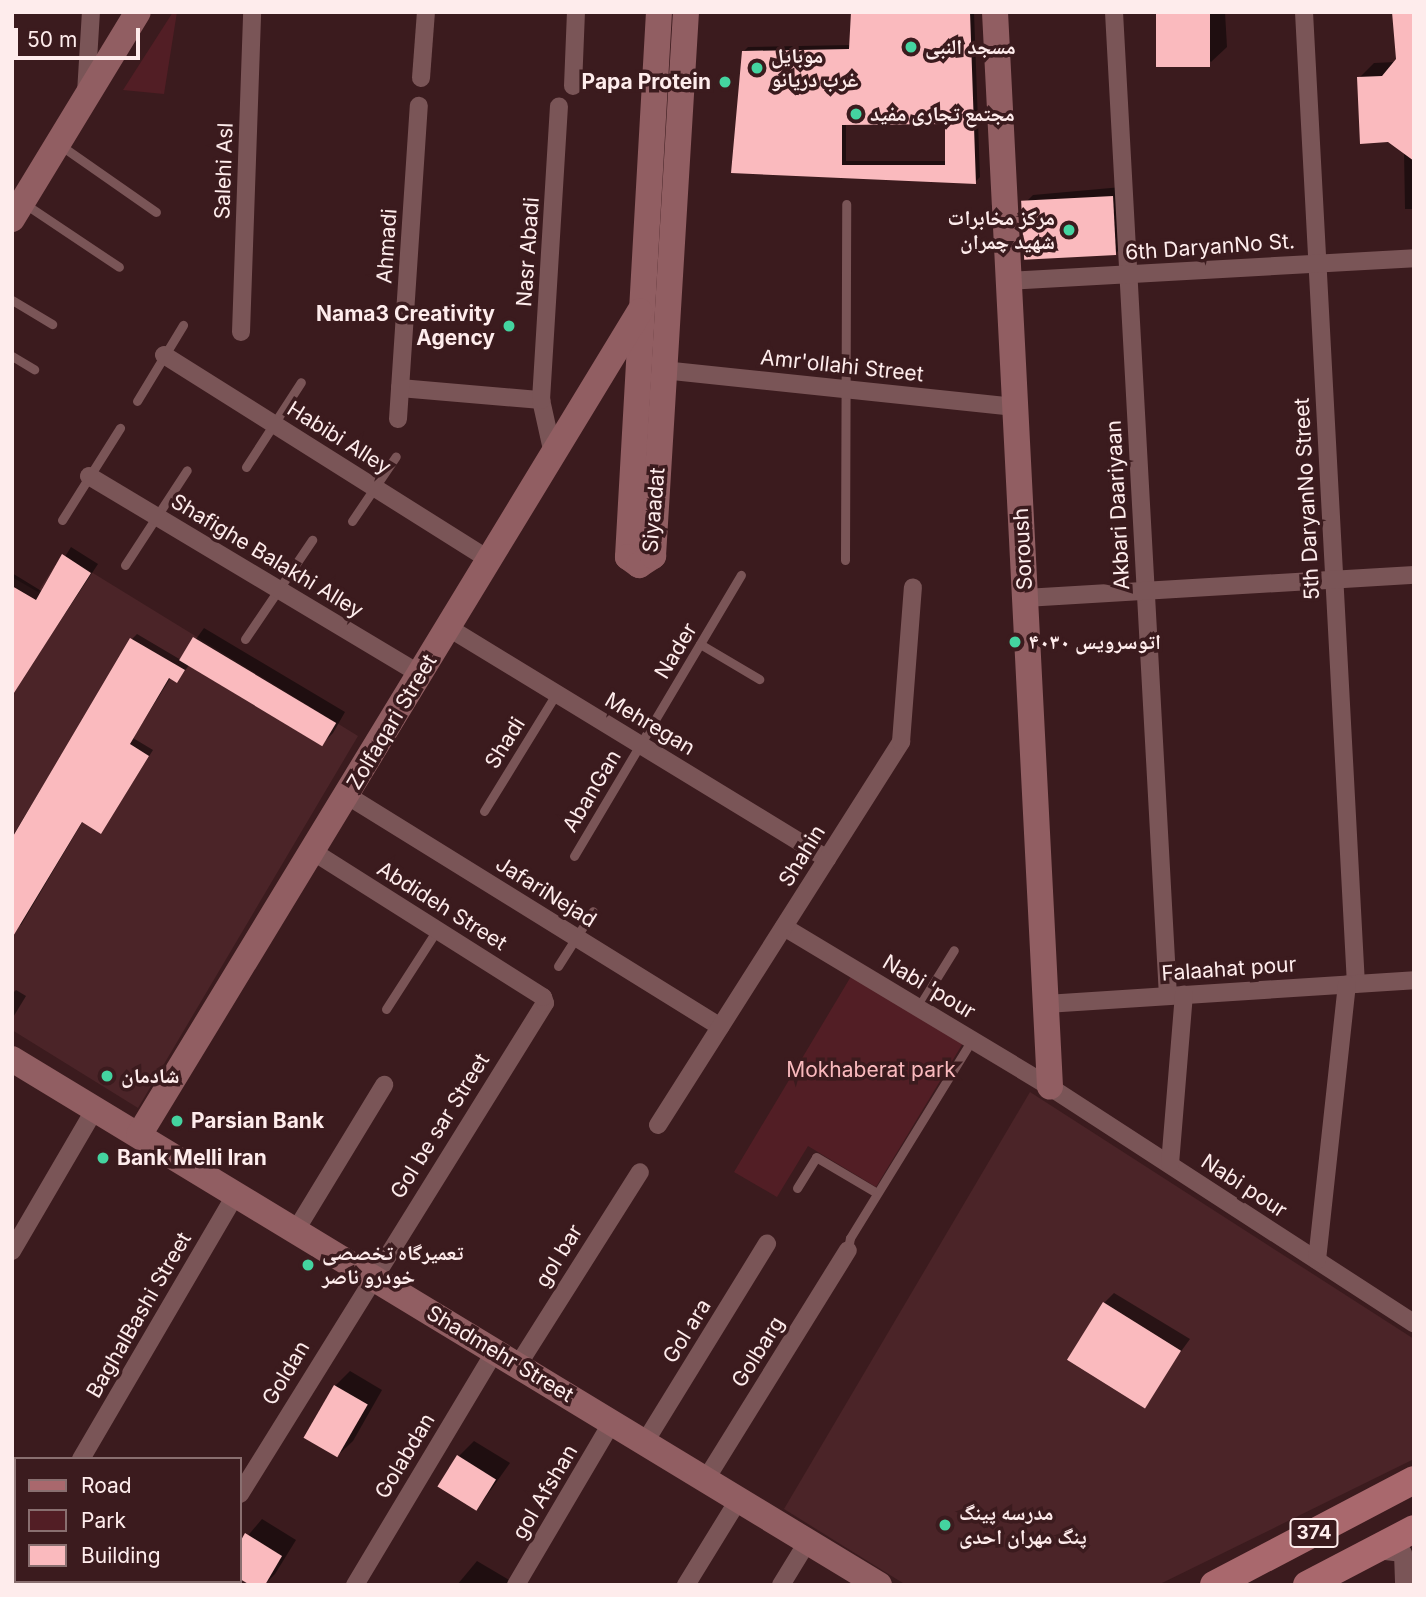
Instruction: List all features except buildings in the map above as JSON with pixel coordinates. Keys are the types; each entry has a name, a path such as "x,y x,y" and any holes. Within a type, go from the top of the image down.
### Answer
{"main road":[{"name":"374","path":"1214,1585 1414,1480"},
{"name":"374","path":"1307,1585 1414,1529"}],"street":[{"path":"86,98 91,12"},
{"path":"17,210 138,12"},
{"name":"Salehi Asl","path":"241,332 252,12"},
{"path":"421,78 426,12"},
{"path":"573,86 576,12"},
{"name":"Zolfaqari Street","path":"139,1135 314,852 554,454 632,340 643,307 659,12"},
{"name":"Siyaadat","path":"632,340 628,557 639,565 653,556 686,12"},
{"name":"Soroush","path":"995,12 1050,1087"},
{"name":"Akbari Daariyaan","path":"1114,12 1146,591 1176,995 1170,1164"},
{"name":"5th DaryanNo Street","path":"1304,12 1352,984 1317,1260"},
{"name":"Ahmadi","path":"398,419 419,106"},
{"name":"Nasr Abadi","path":"554,454 541,400 559,107"},
{"name":"6th DaryanNo St.","path":"1008,281 1414,258"},
{"name":"Habibi Alley","path":"164,355 490,559"},
{"name":"Amr'ollahi Street","path":"663,370 1015,407"},
{"path":"400,388 541,400"},
{"name":"Shafighe Balakhi Alley","path":"89,476 421,675"},
{"path":"1025,598 1414,575"},
{"name":"Shahin","path":"658,1125 901,742 913,587"},
{"name":"Mehregan","path":"449,628 827,859"},
{"name":"JafariNejad","path":"348,796 720,1027"},
{"name":"Abdideh Street","path":"314,852 545,1000"},
{"name":"Nabi 'pour","path":"784,927 1050,1087"},
{"name":"Falaahat pour","path":"1046,1004 1414,981"},
{"name":"Gol be sar Street","path":"371,1276 545,1000"},
{"name":"Shadmehr Street","path":"12,1059 879,1585"},
{"path":"296,1230 384,1085"},
{"name":"Nabi pour","path":"1050,1087 1414,1323"},
{"path":"12,1251 95,1109"},
{"name":"gol bar","path":"506,1358 640,1172"},
{"name":"BaghalBashi Street","path":"82,1457 236,1194"},
{"name":"Gol ara","path":"645,1442 767,1244"},
{"name":"Golbarg","path":"706,1479 849,1244"},
{"name":"Goldan","path":"242,1491 371,1276"},
{"name":"Golabdan","path":"355,1585 506,1358"},
{"name":"gol Afshan","path":"516,1585 612,1422"},
{"path":"686,1585 739,1499"},
{"path":"781,1585 808,1541"},
{"path":"1370,1551 1387,1549 1403,1553 1404,1585"}],"lane":[{"path":"58,144 156,212"},
{"path":"845,560 846,204"},
{"path":"17,210 119,267"},
{"path":"12,300 51,324"},
{"path":"137,401 183,325"},
{"path":"12,356 34,369"},
{"path":"246,467 301,382"},
{"path":"62,520 120,428"},
{"path":"352,521 396,456"},
{"path":"125,565 187,470"},
{"path":"245,639 312,540"},
{"name":"Nader","path":"640,745 741,575"},
{"path":"700,644 759,679"},
{"name":"Shadi","path":"484,811 556,694"},
{"name":"AbanGan","path":"574,856 640,745"},
{"path":"558,966 593,911"},
{"path":"386,1009 437,930"},
{"path":"918,1008 954,950"},
{"name":"Golbarg","path":"849,1244 877,1193 972,1040"},
{"path":"797,1188 816,1157 877,1193"}],"shaded area":[{"path":"62,554 358,736 138,1108 12,1030 12,577 38,592"},
{"path":"1030,1092 1414,1339 1414,1459 1158,1585 906,1585 784,1509"}],"green space":[{"path":"173,12 177,12 164,94 123,90"},
{"name":"Mokhaberat park","path":"853,973 963,1043 876,1187 808,1146 777,1197 734,1172"}],"place":[{"name":"مسجد النبی","path":"911,47"},
{"name":"موبایل غرب دریانو","path":"757,68"},
{"name":"Papa Protein","path":"725,82"},
{"name":"مجتمع تجاری مفید","path":"856,114"},
{"name":"مرکز مخابرات شهید چمران","path":"1069,230"},
{"name":"Nama3 Creativity Agency","path":"509,326"},
{"name":"اتوسرویس ۴۰۳۰","path":"1015,642"},
{"name":"شادمان","path":"107,1076"},
{"name":"Parsian Bank","path":"177,1121"},
{"name":"Bank Melli Iran","path":"103,1158"},
{"name":"تعمیرگاه تخصصی خودرو ناصر","path":"308,1265"},
{"name":"مدرسه پینگ پنگ مهران احدی","path":"945,1525"}]}
